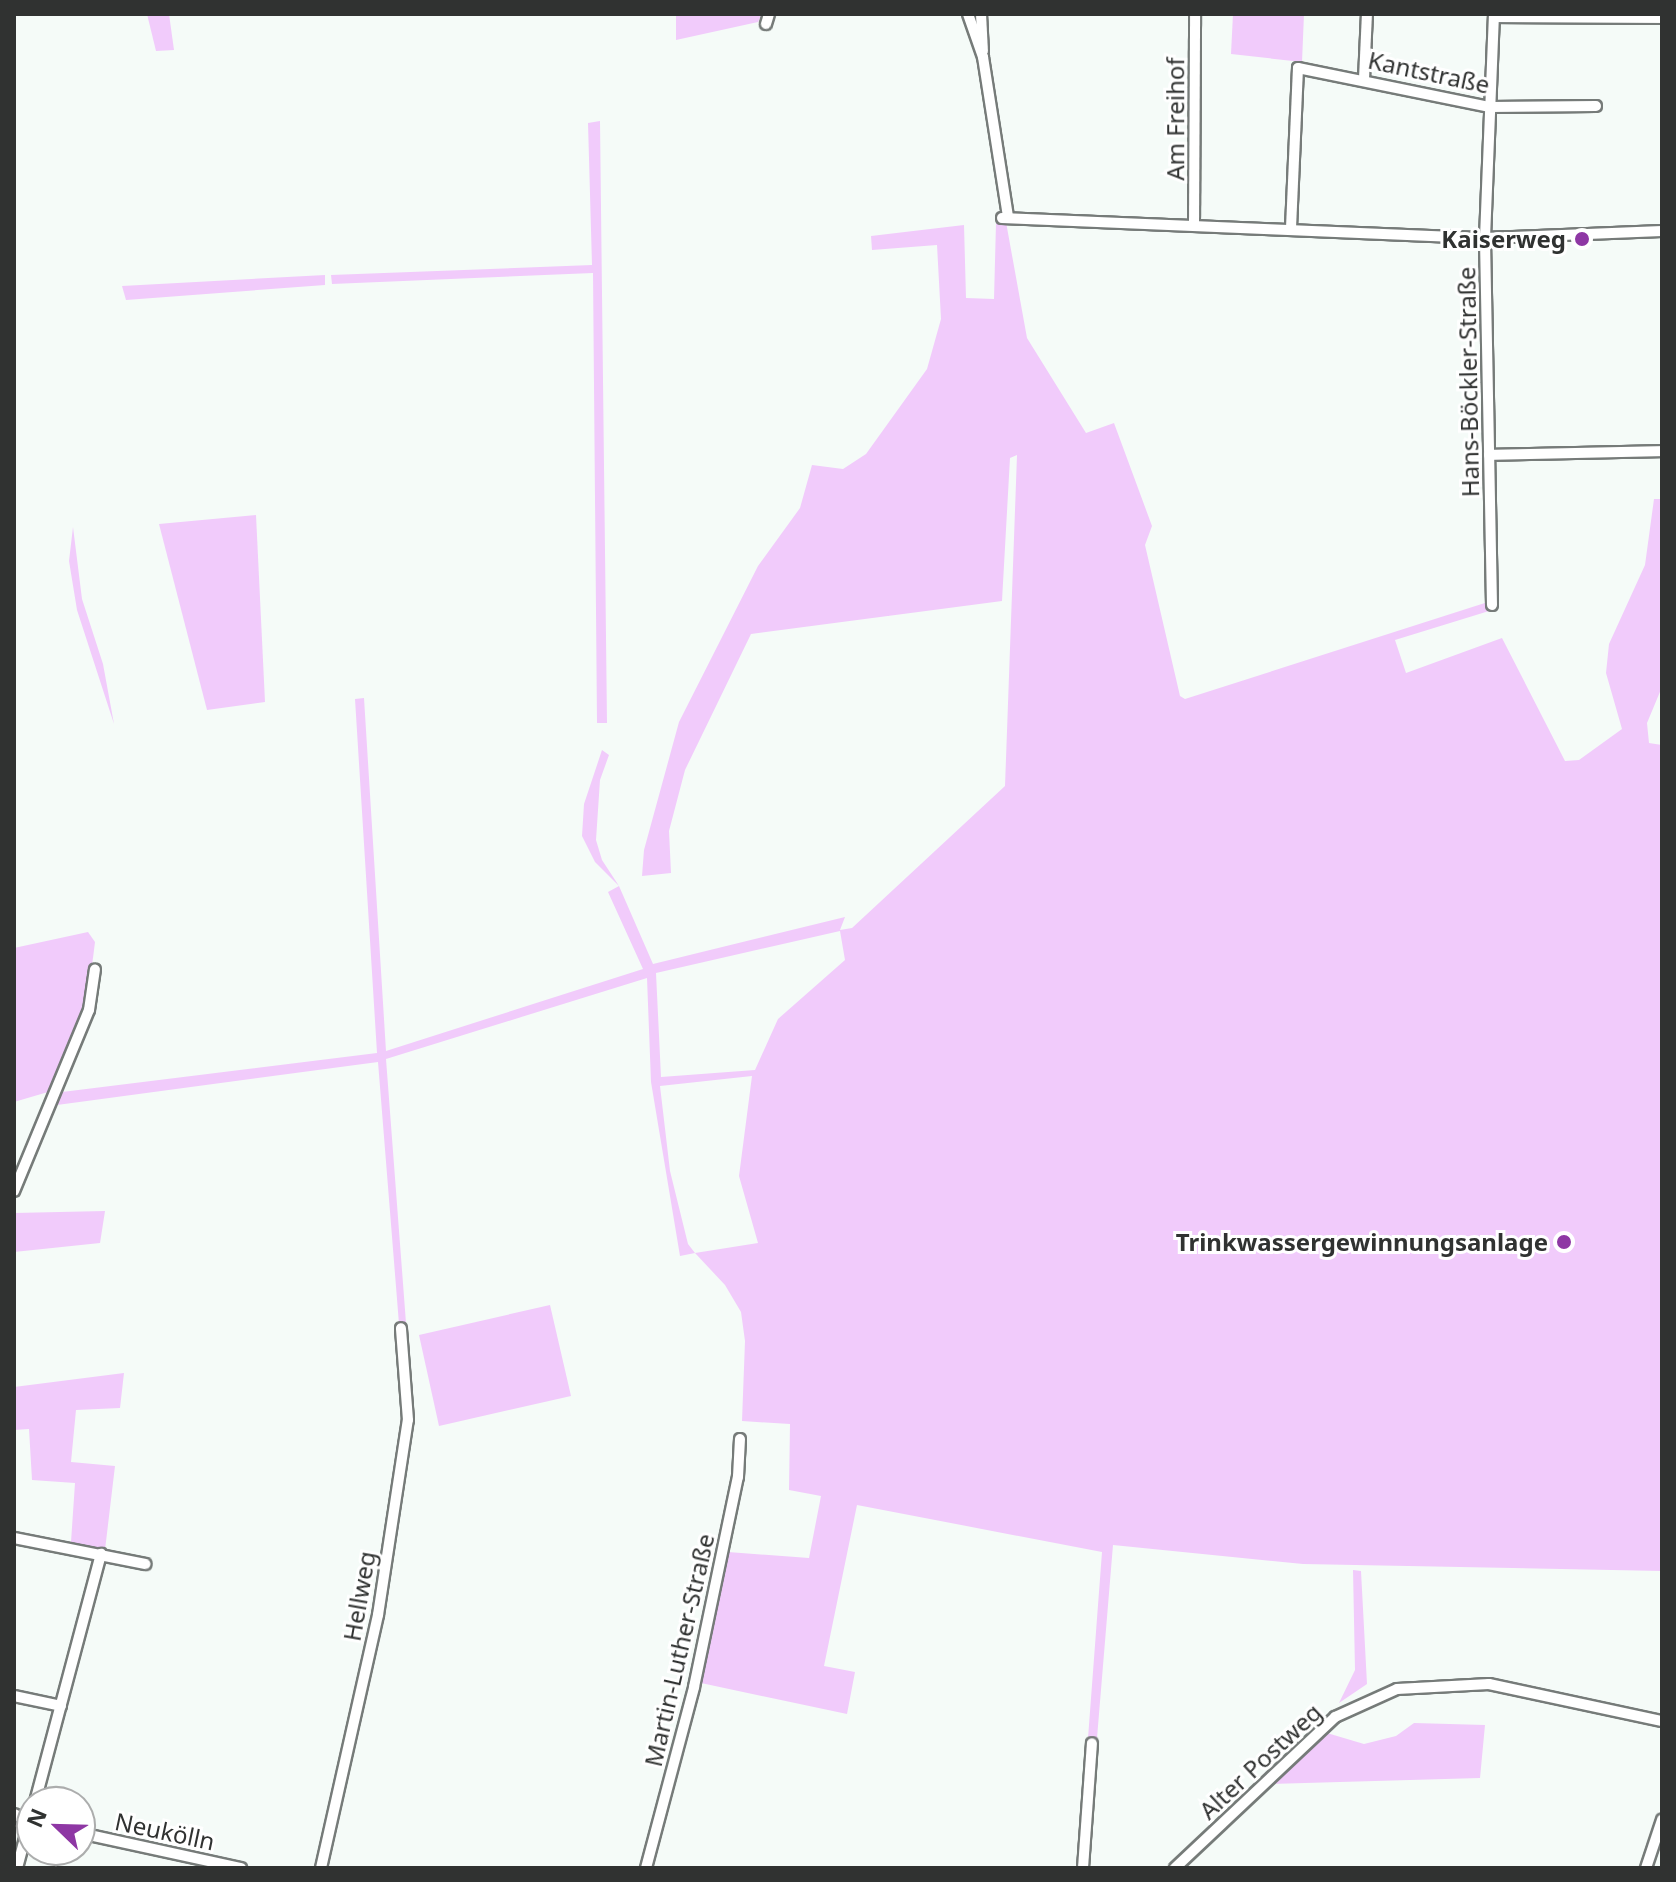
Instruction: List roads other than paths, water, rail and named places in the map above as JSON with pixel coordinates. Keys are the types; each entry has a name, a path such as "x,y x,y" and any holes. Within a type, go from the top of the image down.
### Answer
{"street":[{"path":"968,14 983,57"},
{"path":"981,14 983,57 1005,218 1485,238 1662,231"},
{"name":"Am Freihof","path":"1194,224 1195,14"},
{"path":"1364,79 1367,14"},
{"path":"1494,15 1662,18"},
{"name":"Hans-Böckler-Straße","path":"1492,605 1485,238 1494,15"},
{"name":"Kantstraße","path":"1291,228 1295,73 1302,67 1490,107 1596,106"},
{"path":"1489,455 1662,451"},
{"path":"14,1191 89,1010 95,969"},
{"name":"Hellweg","path":"321,1868 378,1615 408,1420 401,1328"},
{"name":"Martin-Luther-Straße","path":"646,1868 694,1687 738,1477 740,1439"},
{"path":"14,1538 145,1564"},
{"path":"39,1786 101,1554"},
{"name":"Alter Postweg","path":"1175,1868 1335,1717 1397,1689 1489,1684 1662,1721"},
{"path":"14,1696 61,1706"},
{"path":"1083,1868 1092,1743"},
{"path":"1646,1868 1662,1820"},
{"name":"Neukölln","path":"96,1836 241,1868"}],"place":[{"name":"Kaiserweg","path":"1582,239"},
{"name":"Trinkwassergewinnungsanlage","path":"1564,1242"}]}
